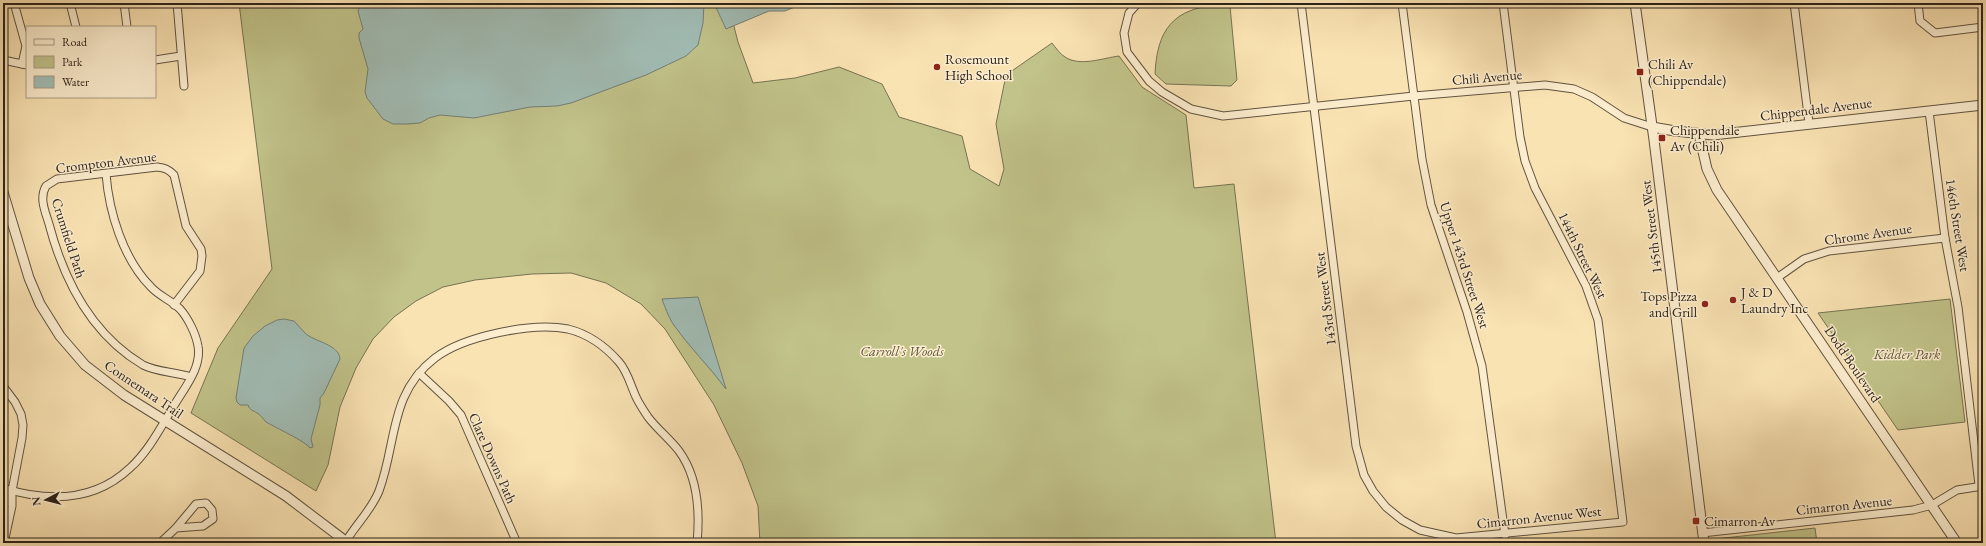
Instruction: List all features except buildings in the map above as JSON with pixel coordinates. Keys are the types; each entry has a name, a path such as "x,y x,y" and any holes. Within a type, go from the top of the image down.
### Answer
{"street":[{"path":"3,60 24,64 26,46 14,3"},
{"path":"70,3 76,26"},
{"path":"124,3 127,26"},
{"path":"177,3 184,86"},
{"name":"Chili Avenue","path":"1138,3 1129,14 1124,33 1127,52 1149,81 1162,92 1191,109 1223,116 1414,96 1545,85 1574,89 1592,97 1624,118 1652,126"},
{"name":"143rd Street West","path":"1301,3 1356,446 1364,475 1373,491 1386,507 1402,520 1420,530 1456,538"},
{"name":"Upper 143rd Street West","path":"1402,3 1422,160 1431,205 1467,312 1482,366 1505,535"},
{"name":"144th Street West","path":"1503,3 1522,149 1530,176 1586,286 1598,320 1623,522"},
{"name":"145th Street West","path":"1635,3 1652,126 1704,543"},
{"path":"1794,3 1809,123"},
{"path":"1918,3 1920,21 1935,33 1983,27"},
{"path":"156,60 181,56"},
{"name":"Chippendale Avenue","path":"1652,126 1699,134 1727,134 1809,123 1983,105"},
{"name":"146th Street West","path":"1928,111 1945,238 1958,307 1981,486"},
{"name":"Dodd Boulevard","path":"1699,134 1703,158 1716,188 1957,543"},
{"name":"Crompton Avenue","path":"46,186 57,179 157,167 170,171 174,175 186,226 201,249 202,256 200,270 174,305"},
{"path":"3,488 51,498 70,497 97,490 115,481 131,468 143,454 191,377 198,361 198,347 196,338 186,318 180,309 150,287 132,261 122,241 109,199 106,174"},
{"name":"Crumfield Path","path":"46,186 42,198 61,264 75,295 88,314 112,341 143,365 150,368 173,371 191,377"},
{"name":"Connemara Trail","path":"3,192 31,284 43,310 60,336 85,365 99,377 286,496 346,543"},
{"name":"Chrome Avenue","path":"1777,278 1804,259 1829,251 1945,238"},
{"path":"346,543 369,512 378,493 388,464 397,413 408,388 419,373 434,359 448,349 469,340 514,330 541,328 568,329 593,339 605,348 621,364 645,412 653,423 679,450 689,466 698,507 697,543"},
{"name":"Clare Downs Path","path":"419,373 449,401 463,419 516,543"},
{"path":"3,386 15,402 21,414 23,425 12,491 12,506 4,543"},
{"name":"Cimarron Avenue","path":"1702,533 1894,513 1932,505 1956,490 1981,486"},
{"path":"3,510 12,491"},
{"path":"160,543 176,528 191,508 196,504 206,503 212,510 212,519 207,525 176,528"},
{"name":"Cimarron Avenue West","path":"1456,538 1505,535 1623,522"}],"green space":[{"name":"Carroll's Woods","path":"239,3 728,3 738,42 753,83 795,78 839,67 882,84 899,117 962,136 970,169 999,186 1004,169 996,124 1006,75 1052,43 1063,56 1071,60 1084,62 1119,56 1142,87 1186,115 1194,188 1234,184 1276,543 760,543 758,506 742,463 714,405 665,329 641,304 606,283 571,273 532,274 475,280 443,287 416,301 394,317 373,339 356,368 340,407 328,465 316,491 191,413 218,348 272,269"},
{"path":"1219,5 1230,6 1237,80 1231,86 1166,84 1155,74 1156,59 1159,45 1170,24 1190,11 1203,7"},
{"name":"Kidder Park","path":"1950,299 1965,422 1898,430 1818,313"},
{"path":"1815,528 1817,543 1716,543 1715,539"}],"water":[{"path":"361,3 704,3 703,23 698,45 686,56 646,75 571,103 557,106 530,107 474,118 440,115 429,118 420,123 393,124 383,119 367,98 365,92 368,69 359,38 359,33 363,29 358,11"},
{"path":"714,3 804,3 785,11 769,11 726,29"},
{"path":"698,297 726,389 673,324 662,299"},
{"path":"284,319 294,321 309,336 331,347 339,354 340,359 324,393 320,398 320,405 311,439 313,447 310,448 297,438 266,422 248,405 240,405 236,398 244,348 253,336 265,326 277,320"}],"waterway":[{"path":"341,3 348,6 359,5"}],"place":[{"name":"Rosemount High School","path":"937,67"},
{"name":"Chili Av (Chippendale)","path":"1640,72"},
{"name":"Chippendale Av (Chili)","path":"1662,138"},
{"name":"J & D Laundry Inc","path":"1733,300"},
{"name":"Tops Pizza and Grill","path":"1705,304"},
{"name":"Cimarron Av","path":"1696,521"}]}
